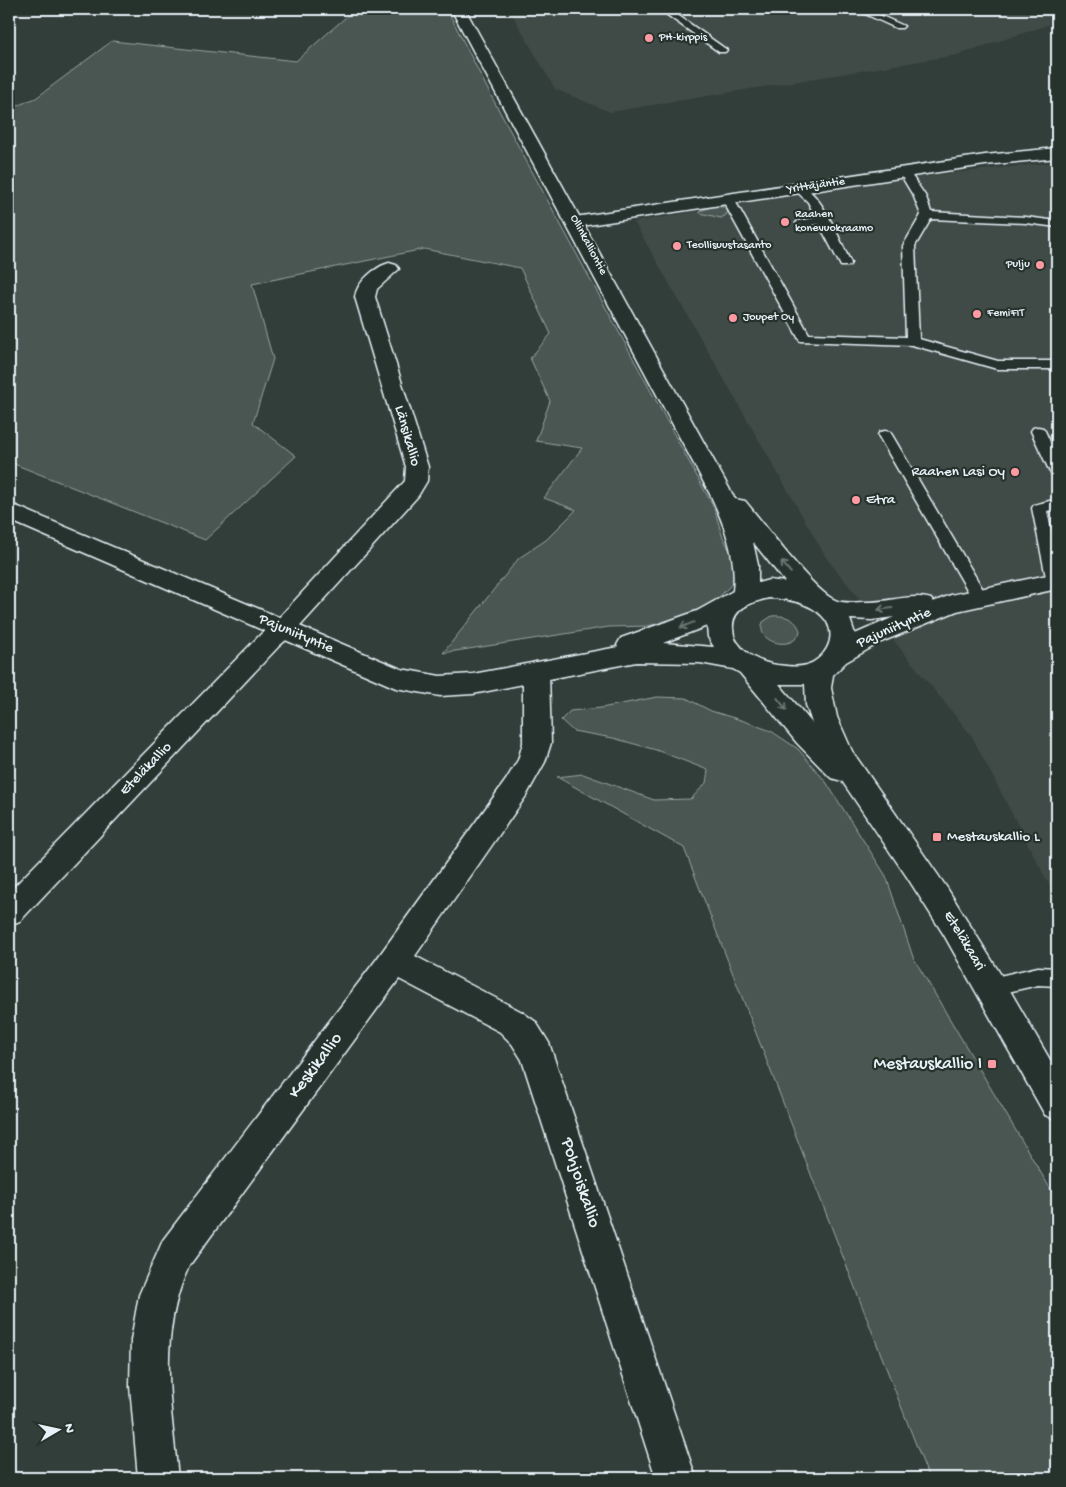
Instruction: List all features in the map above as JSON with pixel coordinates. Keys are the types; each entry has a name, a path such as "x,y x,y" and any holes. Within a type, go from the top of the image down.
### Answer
{"street":[{"name":"Ollinkalliontie","path":"458,9 734,518 747,564 748,578 738,599"},
{"name":"Yrittäjäntie","path":"575,222 985,160 1057,153"},
{"name":"Länsikallio","path":"284,628 410,491 416,481 417,467 365,297 368,287 389,269"},
{"name":"Ollinkalliontie","path":"716,483 794,578 825,606"},
{"name":"Pajuniityntie","path":"9,511 284,628 396,678 414,682 440,686 457,685 636,653 700,654 744,664"},
{"name":"Pajuniityntie","path":"829,662 872,636 951,604 1056,582"},
{"path":"780,589 803,594 825,606 840,625 843,635 842,645 829,662 802,675 781,676 744,664 729,653 719,634 719,622 723,612 738,599 754,591 780,589"},
{"name":"Pajuniityntie","path":"596,659 690,623 738,599"},
{"name":"Pajuniityntie","path":"825,606 872,611 921,604 951,604"},
{"name":"Eteläkallio","path":"9,912 270,640 284,628"},
{"name":"Eteläkaari","path":"829,662 817,686 817,698 823,718 859,786 901,843 941,903 1057,1104"},
{"name":"Eteläkaari","path":"744,664 812,742 859,786"},
{"name":"Keskikallio","path":"158,1478 149,1371 150,1334 158,1294 176,1252 394,960 516,788 531,762 537,743 536,672"},
{"name":"Pohjoiskallio","path":"394,960 510,1022 524,1033 537,1054 676,1478"}],"lane":[{"path":"663,9 722,50"},
{"path":"859,9 899,26"},
{"path":"904,172 920,197 927,215"},
{"path":"799,188 812,200 845,263"},
{"path":"728,199 805,338 913,341 997,365 1057,365"},
{"path":"927,215 1026,220 1057,224"},
{"path":"913,341 909,246 927,215"},
{"path":"802,223 823,220"},
{"path":"1038,431 1057,472"},
{"path":"885,435 980,598"},
{"path":"1056,582 1038,508 1057,504"},
{"path":"991,987 1038,976 1057,977"}],"shaded area":[{"path":"355,9 447,9 488,90 714,508 722,535 736,563 738,578 710,606 682,617 648,626 609,627 443,653 519,558 546,540 576,510 544,498 582,448 536,441 550,401 530,358 551,334 520,268 424,249 252,284 273,359 253,423 296,456 205,540 9,462 9,109 36,98 112,41 296,61"},
{"path":"509,9 1057,9 1057,22 957,55 610,112 555,89"},
{"path":"1057,162 1057,900 971,735 827,559 634,222 866,182"},
{"path":"714,206 723,207 728,211 726,215 721,218 700,213 700,211"},
{"path":"772,616 781,616 793,620 800,631 797,638 791,642 784,643 776,643 769,640 764,635 762,629 763,622"},
{"path":"657,697 686,698 711,711 771,731 798,749 826,782 886,876 913,957 1057,1200 1057,1478 929,1478 684,848 557,777 583,774 654,800 691,799 706,783 708,770 656,750 613,738 573,731 561,720 570,711 601,708"}],"place":[{"name":"PH-kirppis","path":"649,38"},
{"name":"Raahen konevuokraamo","path":"785,222"},
{"name":"Teollisuustasanto","path":"677,246"},
{"name":"Pulju","path":"1040,265"},
{"name":"FemiFIT","path":"977,314"},
{"name":"Joupet Oy","path":"733,318"},
{"name":"Raahen Lasi Oy","path":"1015,472"},
{"name":"Etra","path":"856,500"},
{"name":"Mestauskallio L","path":"937,837"},
{"name":"Mestauskallio I","path":"992,1064"}]}
